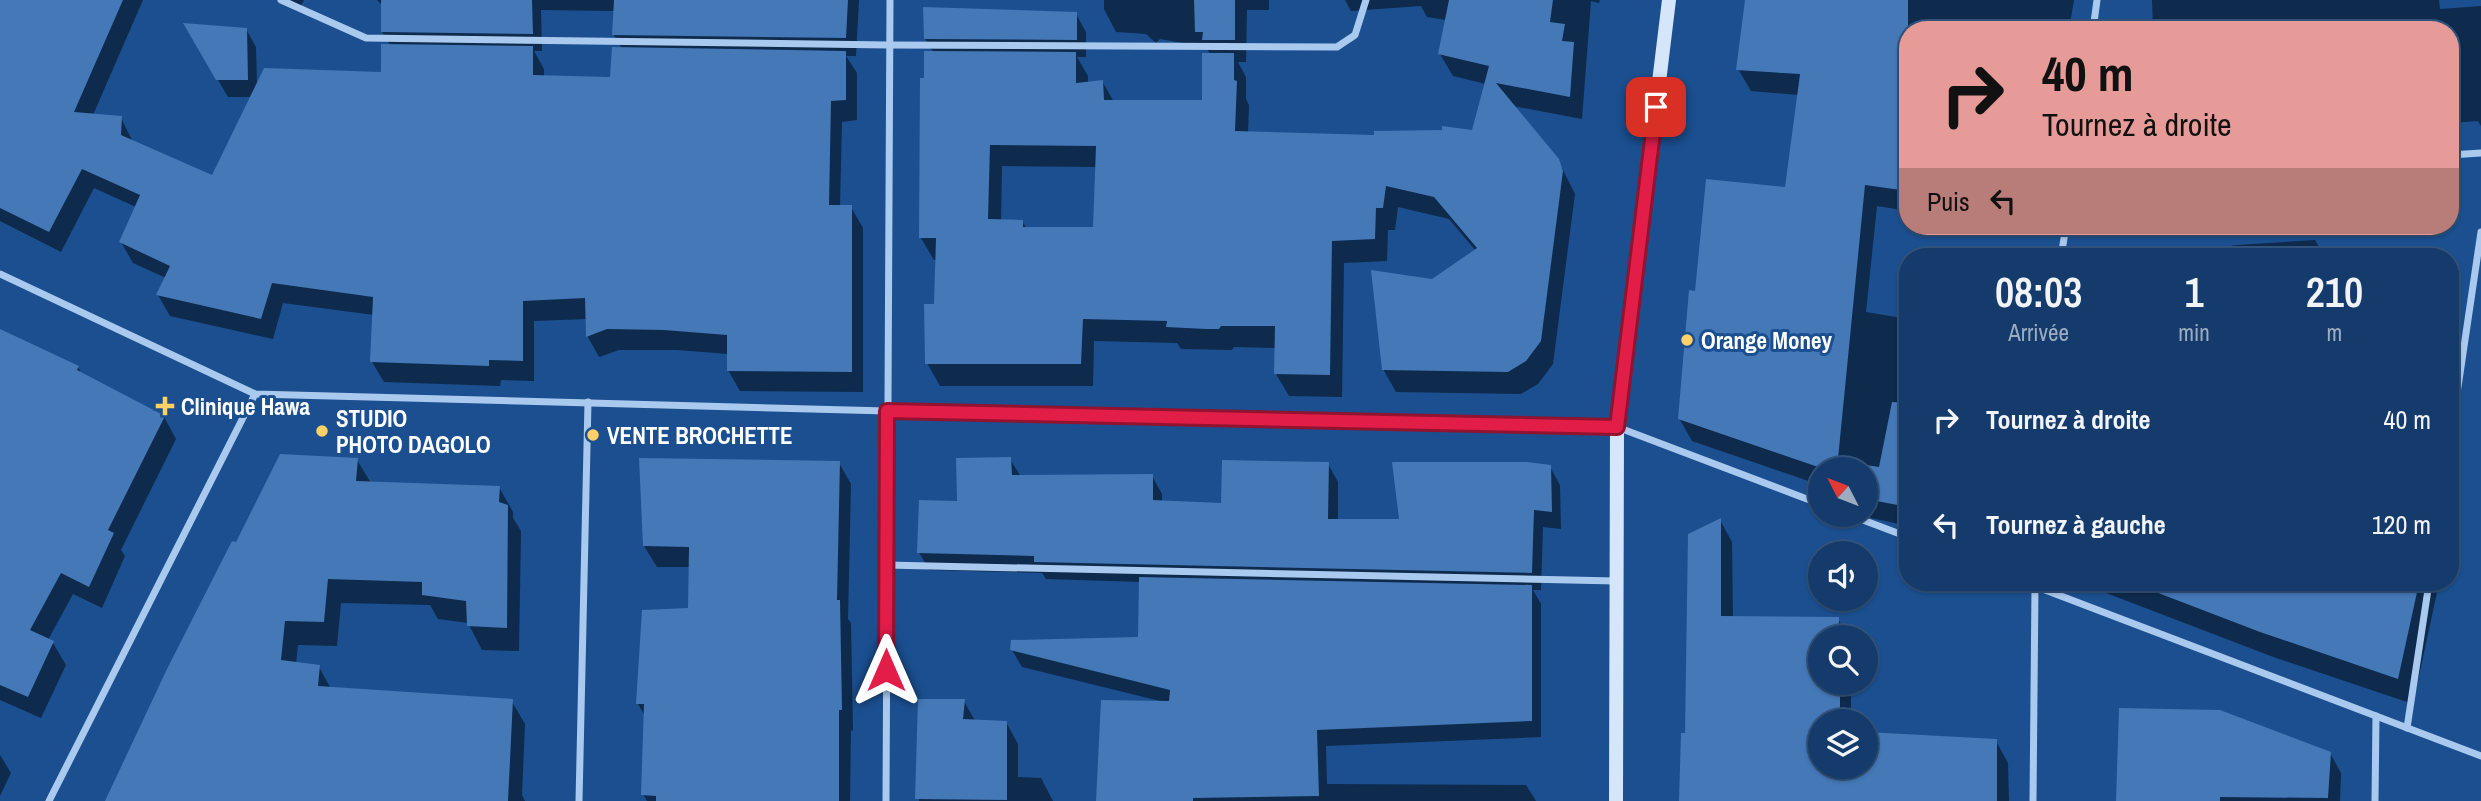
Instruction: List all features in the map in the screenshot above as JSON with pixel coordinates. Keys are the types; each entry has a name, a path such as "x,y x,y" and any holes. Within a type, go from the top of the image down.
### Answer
{"main road":[{"path":"1616,801 1617,427 1669,0"}],"street":[{"path":"281,0 366,38 890,45 1337,47 1355,35 1366,0"},
{"path":"886,801 890,0"},
{"path":"2094,21 2097,0"},
{"path":"2459,154 2481,153"},
{"path":"2459,380 2481,232"},
{"path":"0,274 255,394 1617,427 1808,499"},
{"path":"49,801 255,394"},
{"path":"579,801 588,402"},
{"path":"1878,526 1899,534"},
{"path":"886,565 1617,581"},
{"path":"2031,591 2033,801"},
{"path":"2049,591 2481,756"},
{"path":"2407,728 2428,591"},
{"path":"2375,801 2376,716"}],"building":[{"path":"0,0 123,0 74,112 122,116 121,135 212,175 264,68 381,72 381,44 533,46 533,75 610,77 612,47 846,51 846,100 831,101 829,205 852,205 852,372 727,371 727,335 607,329 586,337 585,298 523,301 523,361 489,360 489,366 370,362 373,297 272,283 261,319 156,295 170,266 119,242 140,195 82,169 49,232 0,208"},
{"path":"381,0 532,0 533,34 381,32"},
{"path":"614,0 848,0 846,38 612,35"},
{"path":"1194,0 1235,0 1235,40 1202,40 1203,32 1195,32"},
{"path":"1449,0 1553,0 1550,22 1565,24 1562,41 1574,42 1570,97 1496,83 1559,159 1563,171 1541,341 1526,361 1508,372 1382,370 1371,270 1432,279 1477,248 1434,197 1386,186 1383,208 1376,208 1375,239 1332,241 1330,375 1274,374 1275,326 1221,326 1219,329 1206,329 1166,327 1167,321 1083,319 1081,364 925,364 924,304 934,304 936,238 919,238 920,78 924,78 924,51 1076,52 1076,83 1103,80 1104,100 1202,100 1202,53 1234,53 1234,80 1237,81 1235,131 1374,135 1374,131 1442,130 1442,126 1472,130 1489,66 1438,54","holes":["990,145 1096,146 1093,227 1023,227 1023,220 988,219"]},
{"path":"1745,0 1908,0 1908,21 1899,21 1899,190 1865,185 1838,457 1808,457 1808,464 1678,419 1689,290 1695,291 1706,179 1785,187 1800,74 1736,70"},
{"path":"923,7 1077,12 1077,40 924,39"},
{"path":"183,23 247,28 248,80 216,80"},
{"path":"0,329 79,366 77,370 165,416 108,530 114,533 89,587 61,573 30,630 54,641 28,697 0,685"},
{"path":"1892,402 1899,402 1899,505 1878,501 1878,467"},
{"path":"280,454 358,458 356,481 500,486 499,502 508,505 507,628 467,626 466,601 422,595 422,582 328,579 324,622 285,621 281,660 320,665 318,686 513,699 508,801 105,801 167,669"},
{"path":"1011,457 1012,475 1153,474 1153,500 1221,503 1222,460 1329,462 1328,519 1399,519 1392,462 1527,462 1551,465 1552,512 1534,510 1532,573 1034,562 1034,556 917,553 919,500 957,501 956,458"},
{"path":"639,458 840,461 837,600 840,600 842,710 839,710 839,801 656,801 656,796 641,795 644,704 636,704 642,610 688,608 689,547 643,546"},
{"path":"1721,518 1721,616 1839,617 1839,625 1808,625 1808,695 1840,695 1840,709 1808,709 1808,779 1878,779 1878,733 1997,739 1997,801 1679,801 1681,733 1685,733 1688,534"},
{"path":"1139,577 1532,585 1532,721 1317,730 1319,796 1193,798 1193,801 1096,801 1101,700 1169,701 1170,690 1010,650 1011,640 1138,637"},
{"path":"2153,591 2417,591 2398,679 2260,632"},
{"path":"918,699 965,699 963,719 1007,721 1007,800 915,799"},
{"path":"2119,708 2220,710 2331,752 2328,798 2220,797 2220,801 2116,801"}],"place":[{"name":"Orange Money","path":"1687,340"},
{"name":"Clinique Hawa","path":"165,406"},
{"name":"STUDIO PHOTO DAGOLO","path":"322,431"},
{"name":"VENTE BROCHETTE","path":"593,435"}],"route":[{"path":"886,670 887,411 1617,427 1656,107"}]}
